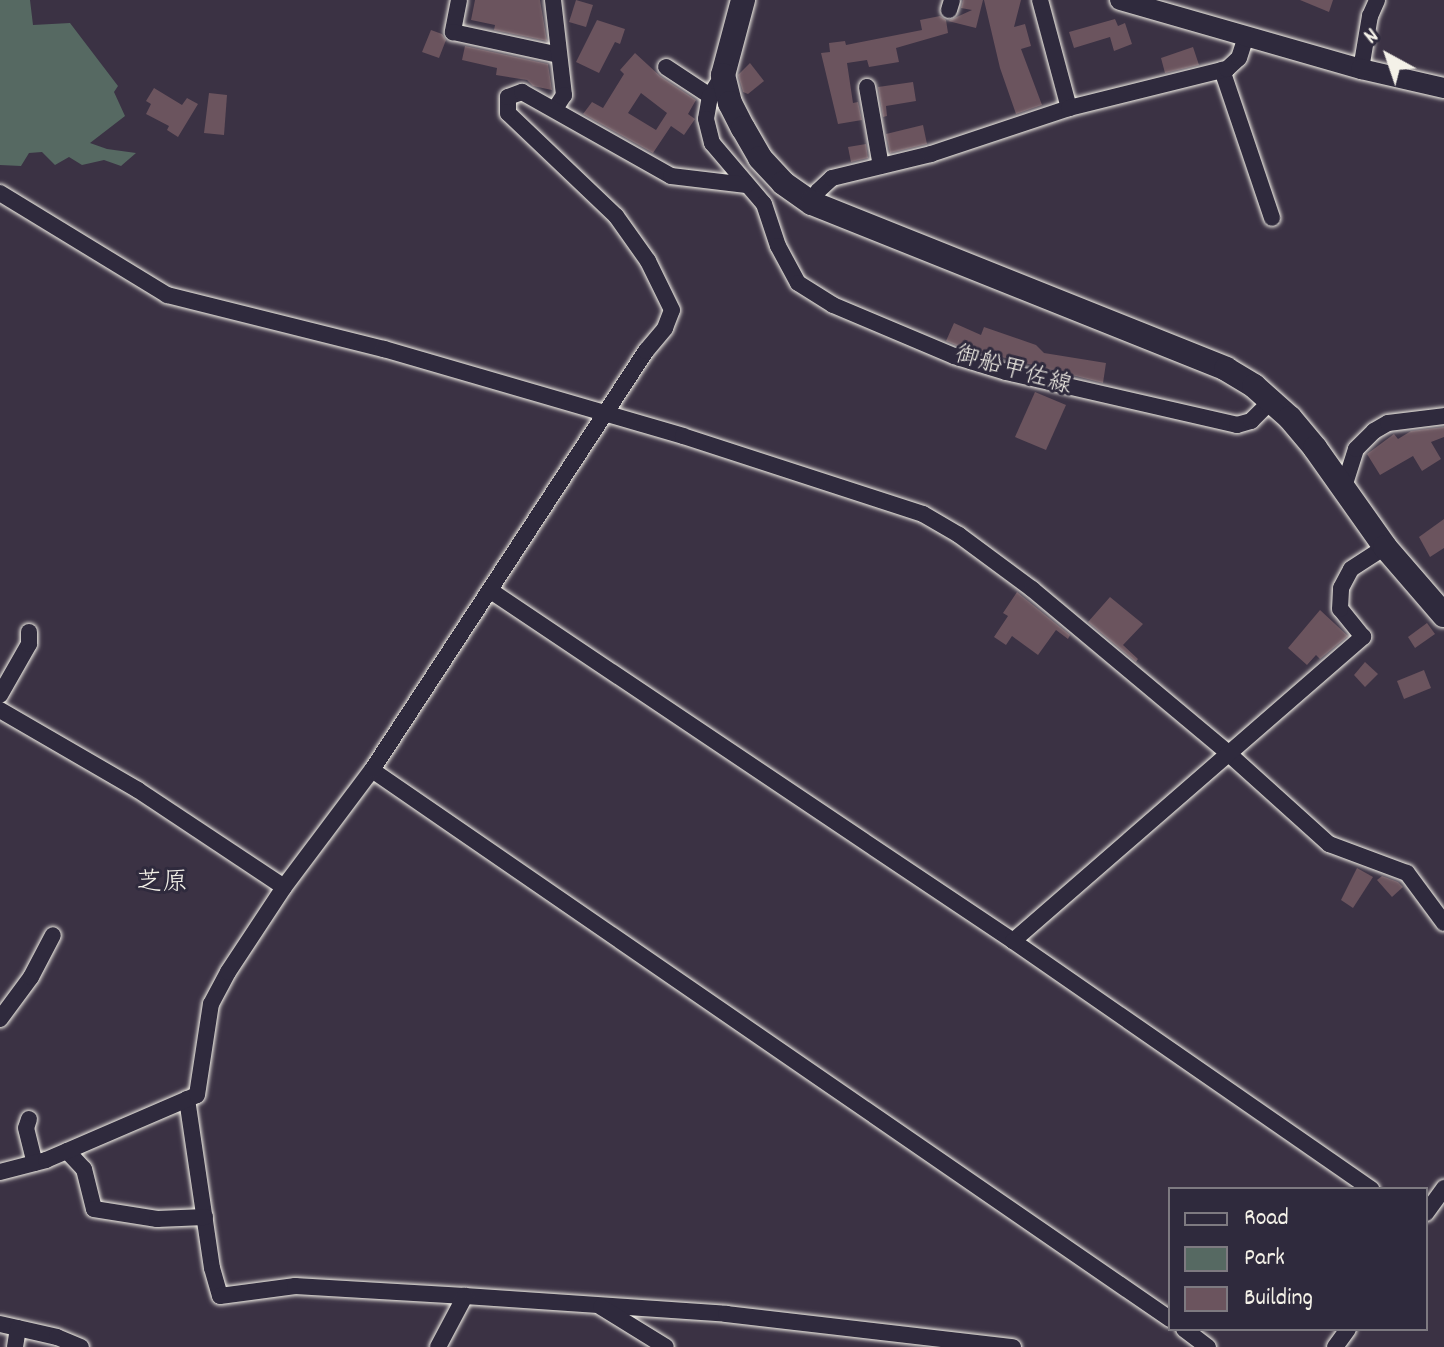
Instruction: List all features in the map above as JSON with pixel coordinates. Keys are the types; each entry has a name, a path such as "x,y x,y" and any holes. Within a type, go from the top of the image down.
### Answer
{"main road":[{"name":"御船甲佐線","path":"717,86 743,0"},
{"path":"717,86 766,164 783,183 812,203 1226,369 1272,400 1315,448 1385,547 1435,592 1444,615"}],"street":[{"path":"459,0 453,32 559,55"},
{"path":"553,0 564,95 555,109"},
{"path":"1040,0 1069,108"},
{"path":"1120,0 1361,69 1444,88"},
{"path":"1361,69 1370,16 1377,0"},
{"path":"812,203 824,183 832,178 931,154 1069,108 1222,70 1239,58 1246,36"},
{"path":"666,67 717,86"},
{"path":"1222,70 1272,218"},
{"name":"御船甲佐線","path":"717,86 706,119 712,143 764,204 778,246 798,283 833,305 954,356 1051,385 1237,425 1251,421 1272,400"},
{"path":"867,87 881,166"},
{"path":"0,1172 67,1151 197,1095 211,1004 284,887 372,770 604,415 665,328 672,310 648,261 616,216 508,113 508,97 522,92 671,176 745,183 766,164"},
{"path":"0,193 167,295 384,349 683,436 923,514 959,535 1032,589 1229,754 1329,844 1407,873 1444,923"},
{"path":"1343,490 1356,449 1374,431 1388,423 1444,416"},
{"path":"1013,941 1363,637 1340,609 1341,588 1351,569 1385,547"},
{"path":"491,591 1013,941 1368,1187"},
{"path":"0,695 29,638"},
{"path":"0,710 138,790 284,887"},
{"path":"372,770 1168,1318"},
{"path":"0,1019 31,977 53,935"},
{"path":"187,1099 212,1268 220,1296 295,1286 465,1296 726,1314 1013,1347"},
{"path":"29,1119 26,1128 35,1163"},
{"path":"67,1151 84,1169 94,1209 157,1219 205,1217"},
{"path":"1428,1210 1444,1188"},
{"path":"438,1347 465,1296"},
{"path":"599,1306 666,1347"},
{"path":"0,1324 81,1347"},
{"path":"15,1347 18,1328"},
{"path":"1187,1331 1208,1347"}],"green space":[{"path":"0,0 30,0 33,25 70,23 118,86 114,92 125,116 90,143 136,153 121,166 104,160 82,165 69,157 55,165 42,152 29,153 21,166 0,165"}],"building":[{"path":"475,0 540,0 547,41 494,30 495,25 471,20"},
{"path":"576,0 593,5 586,27 569,22"},
{"path":"963,0 983,0 976,28 948,21 972,10 961,8"},
{"path":"984,0 1021,0 1014,27 1025,24 1031,46 1021,49 1042,105 1016,114 1000,68"},
{"path":"1300,0 1333,0 1329,12"},
{"path":"940,16 946,20 948,33 896,48 899,62 869,67 867,60 847,63 853,103 858,102 862,120 838,124 821,53 830,52 829,43 845,41 846,45 922,30 920,20"},
{"path":"1115,19 1118,26 1125,23 1132,44 1114,51 1110,37 1074,48 1069,32"},
{"path":"597,20 625,29 620,44 615,42 599,73 576,62"},
{"path":"431,30 442,34 446,40 439,58 422,52"},
{"path":"465,46 548,64 552,90 533,86 527,80 496,75 497,68 462,60"},
{"path":"1193,47 1199,65 1165,73 1161,58"},
{"path":"635,53 660,76 696,100 688,114 695,119 684,135 671,126 653,153 583,114 592,102 603,108 624,74 620,70","holes":["641,93 667,113 656,130 628,113"]},
{"path":"750,63 764,81 748,94 743,92 738,75"},
{"path":"913,82 916,101 886,106 887,116 883,117 878,87"},
{"path":"154,88 182,105 187,98 198,104 178,137 167,130 169,126 146,114 151,104 146,101"},
{"path":"209,93 227,95 224,135 204,133"},
{"path":"923,125 927,144 890,153 886,134"},
{"path":"866,144 868,158 851,162 848,147"},
{"path":"954,323 981,335 984,327 1036,345 1044,353 1106,363 1103,383 958,346 946,341"},
{"path":"1035,392 1066,405 1046,450 1015,437"},
{"path":"1444,427 1444,437 1431,442 1441,459 1422,471 1413,456 1380,475 1367,454 1394,434 1398,439 1411,431"},
{"path":"1444,519 1444,548 1430,557 1419,537"},
{"path":"1017,592 1070,635 1068,639 1056,630 1038,655 1012,636 1006,645 994,637 1008,616 1003,613"},
{"path":"1110,597 1143,624 1123,645 1138,659 1136,662 1088,622"},
{"path":"1320,610 1348,636 1320,659 1316,655 1307,665 1288,648"},
{"path":"1427,623 1435,634 1415,648 1408,637"},
{"path":"1365,662 1378,674 1365,687 1354,675"},
{"path":"1424,670 1431,688 1404,699 1397,681"},
{"path":"1357,868 1373,877 1353,908 1341,900"},
{"path":"1382,876 1403,887 1392,897 1377,880"}],"district":[{"name":"芝原","path":"162,884"}]}
